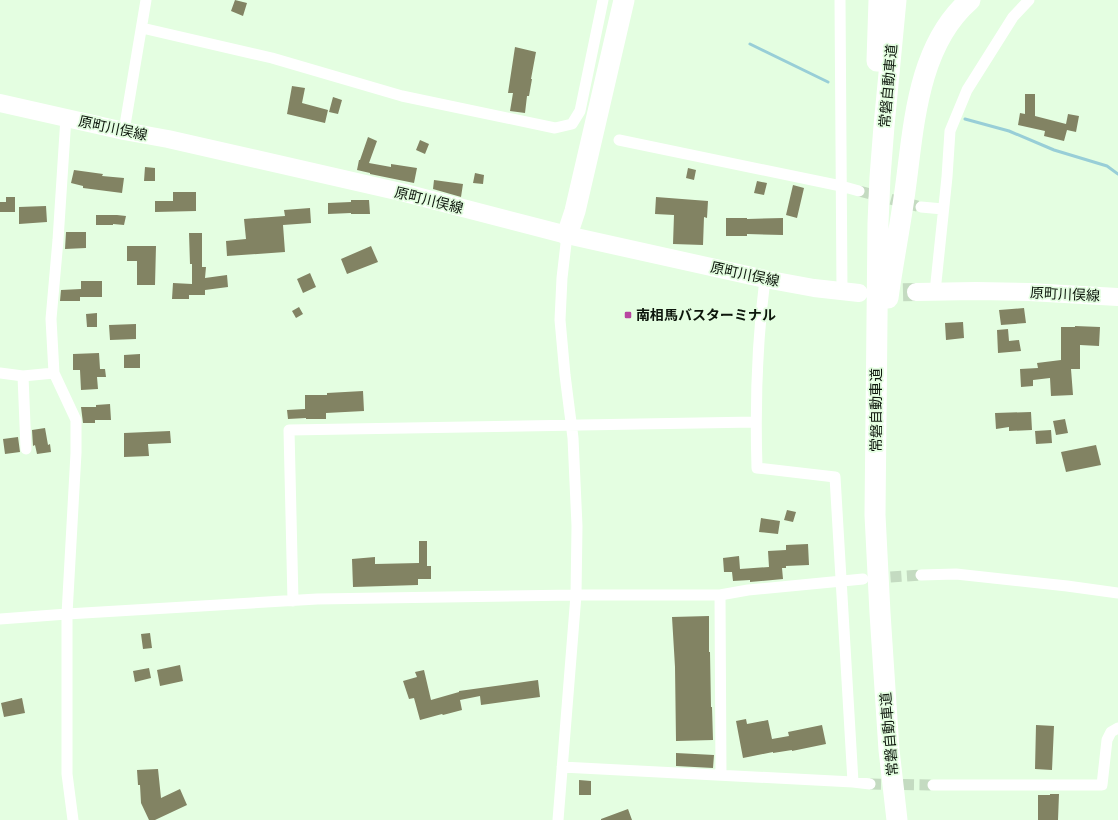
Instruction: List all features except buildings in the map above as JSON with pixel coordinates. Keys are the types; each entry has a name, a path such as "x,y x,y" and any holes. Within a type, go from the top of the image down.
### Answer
{"highway":[{"path":"567,235 567,208 614,0"},
{"path":"567,235 575,210 624,0"},
{"path":"878,223 875,135 879,0"},
{"name":"常磐自動車道","path":"896,0 884,126 878,223 875,515 889,750 897,820"},
{"path":"875,515 881,466 887,306 916,112 930,59 936,44 947,25 970,0"}],"main road":[{"name":"原町川俣線","path":"0,103 124,131 168,139 405,193 567,235 765,279 814,288 850,292"},
{"name":"原町川俣線","path":"916,292 1029,292 1118,297"}],"street":[{"path":"124,131 146,0"},
{"path":"142,28 272,58 402,96 555,128 572,124 580,111 603,0"},
{"path":"840,0 841,186 850,292"},
{"path":"935,292 950,131 967,90 1013,17 1029,0"},
{"path":"66,117 51,318 54,373 76,420 76,453 67,614 67,774 73,820"},
{"path":"619,140 859,191"},
{"path":"920,207 943,209"},
{"path":"558,820 576,595 577,526 573,438 560,320 562,278 567,235"},
{"path":"765,279 760,319 756,422 758,468 834,477 853,782"},
{"path":"0,373 23,376 54,373"},
{"path":"23,376 26,449"},
{"path":"293,601 290,430 756,422"},
{"path":"921,575 956,574 1118,593"},
{"path":"0,619 316,599 576,595 720,595 748,590 863,579"},
{"path":"720,595 721,775"},
{"path":"933,785 1102,785 1107,740 1111,732 1118,728"},
{"path":"562,767 870,784"}],"waterway":[{"path":"750,44 828,82"},
{"path":"965,119 1009,131 1054,150 1107,166 1118,174"}],"tunnel":[{"path":"859,191 921,207"},
{"path":"876,293 916,292"},
{"path":"874,578 921,575"},
{"path":"870,784 933,785"}],"place":[{"name":"南相馬バスターミナル","path":"628,315"}]}
